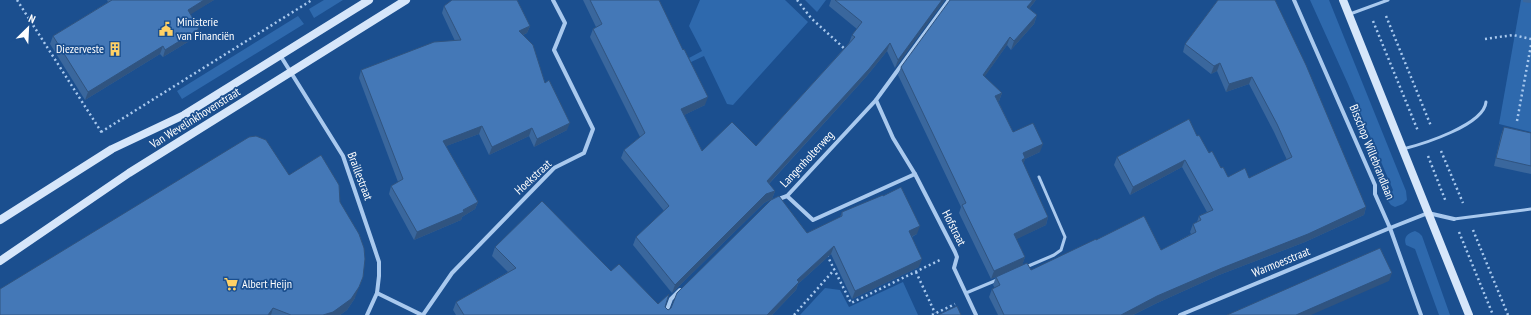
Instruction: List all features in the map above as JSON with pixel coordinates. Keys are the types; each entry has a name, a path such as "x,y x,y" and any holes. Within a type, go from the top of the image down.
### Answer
{"main road":[{"name":"Van Wevelinkhovenstraat","path":"0,220 112,150 184,115 369,0"},
{"name":"Van Wevelinkhovenstraat","path":"0,261 129,173 406,0"},
{"path":"1343,0 1469,315"}],"street":[{"name":"Hoekstraat","path":"422,315 452,273 554,168 584,153 593,129 554,50 565,23 554,0"},
{"name":"Langenholterweg","path":"773,202 786,196 876,100 949,0"},
{"name":"Bisschop Willebrandlaan","path":"1294,0 1375,185 1374,194 1390,228 1421,315"},
{"name":"Braillestraat","path":"280,55 335,142 345,163 377,254 379,269 377,293 367,315"},
{"name":"Hofstraat","path":"876,100 893,138 915,174 955,252 957,257 954,268 976,315"},
{"path":"786,196 813,220 915,174"},
{"path":"1428,213 1454,219"},
{"name":"Warmoesstraat","path":"1180,315 1428,213"},
{"path":"665,315 671,299 682,288"},
{"path":"377,293 422,315"}],"lane":[{"path":"1349,14 1388,0"},
{"path":"1403,149 1436,139 1475,120 1483,111 1486,102"},
{"path":"1020,270 1054,255 1061,250 1065,237 1039,177"},
{"path":"1454,219 1531,210"},
{"path":"967,296 1000,279"}],"path":[{"path":"17,0 112,150"},
{"path":"101,132 312,0"},
{"path":"797,0 811,18 851,54"},
{"path":"1380,3 1508,315"},
{"path":"1485,39 1513,35 1531,39"},
{"path":"1517,121 1531,45"},
{"path":"826,252 851,303 955,252"},
{"path":"794,315 834,270"},
{"path":"916,272 933,314 967,296"}],"shaded area":[{"path":"324,0 343,0 314,18 309,9"},
{"path":"700,0 785,0 808,22 733,105 727,104 704,56 691,62 689,58 702,51 689,26"},
{"path":"805,0 826,0 817,12"},
{"path":"1310,0 1329,0 1406,191 1407,200 1403,204 1395,207 1388,201 1393,190"},
{"path":"1521,0 1531,0 1531,132 1499,124"},
{"path":"298,16 304,24 182,99 177,91"},
{"path":"1415,231 1422,236 1450,315 1439,315 1415,249 1406,245 1405,240 1407,236"},
{"path":"903,282 918,315 800,315 825,288 840,290 849,307"}],"building":[{"name":"Diezerveste","path":"112,0 204,0 188,10 199,29 165,50 163,46 88,92 53,36"},
{"path":"452,0 517,0 530,26 519,31 533,45 545,83 549,80 570,123 537,139 532,128 492,147 482,126 443,141 478,202 463,210 464,212 417,232 391,186 403,179 361,70 434,42 461,40 444,6"},
{"path":"590,0 659,0 708,97 681,109 702,151 732,122 756,146 855,37 852,35 862,22 835,0 942,0 898,60 890,43 869,69 767,181 775,191 766,194 675,285 636,237 669,206 624,150 645,133 593,29 602,24"},
{"path":"950,0 1033,0 1027,7 1037,15 1014,41 1010,37 983,75 1002,93 995,96 1013,132 1033,123 1043,144 1023,153 1025,158 1022,160 1048,217 1014,234 1025,257 994,271 962,205 966,203 901,67"},
{"path":"1218,0 1275,0 1306,65 1366,207 1308,234 1222,268 1157,296 1121,315 1004,315 992,289 1000,285 996,277 1027,263 1031,270 1144,216 1161,250 1196,232 1193,224 1201,220 1199,216 1213,210 1185,160 1133,187 1117,157 1189,119 1197,136 1199,135 1209,153 1212,151 1221,168 1223,167 1228,177 1245,168 1249,178 1292,157 1277,124 1252,77 1229,84 1220,63 1214,66 1185,44"},
{"path":"1504,127 1531,133 1531,166 1496,158"},
{"path":"256,136 266,140 289,175 321,155 339,185 340,202 359,234 364,248 365,259 363,277 359,287 351,299 333,312 323,315 291,315 273,308 268,315 0,315 0,289 249,137"},
{"path":"901,187 920,226 909,231 922,259 855,291 834,246 797,280 799,282 767,315 464,315 456,302 516,268 495,247 542,201 611,271 619,264 658,304 669,294 665,307 668,310 671,308 677,293 771,200 779,196 807,233 842,216 842,212 883,196"},
{"path":"1380,248 1392,273 1296,315 1227,315"},
{"path":"957,306 961,315 938,315"}],"place":[{"name":"Ministerie van Financiën","path":"166,29"},
{"name":"Diezerveste","path":"115,49"},
{"name":"Albert Heijn","path":"231,284"}]}
